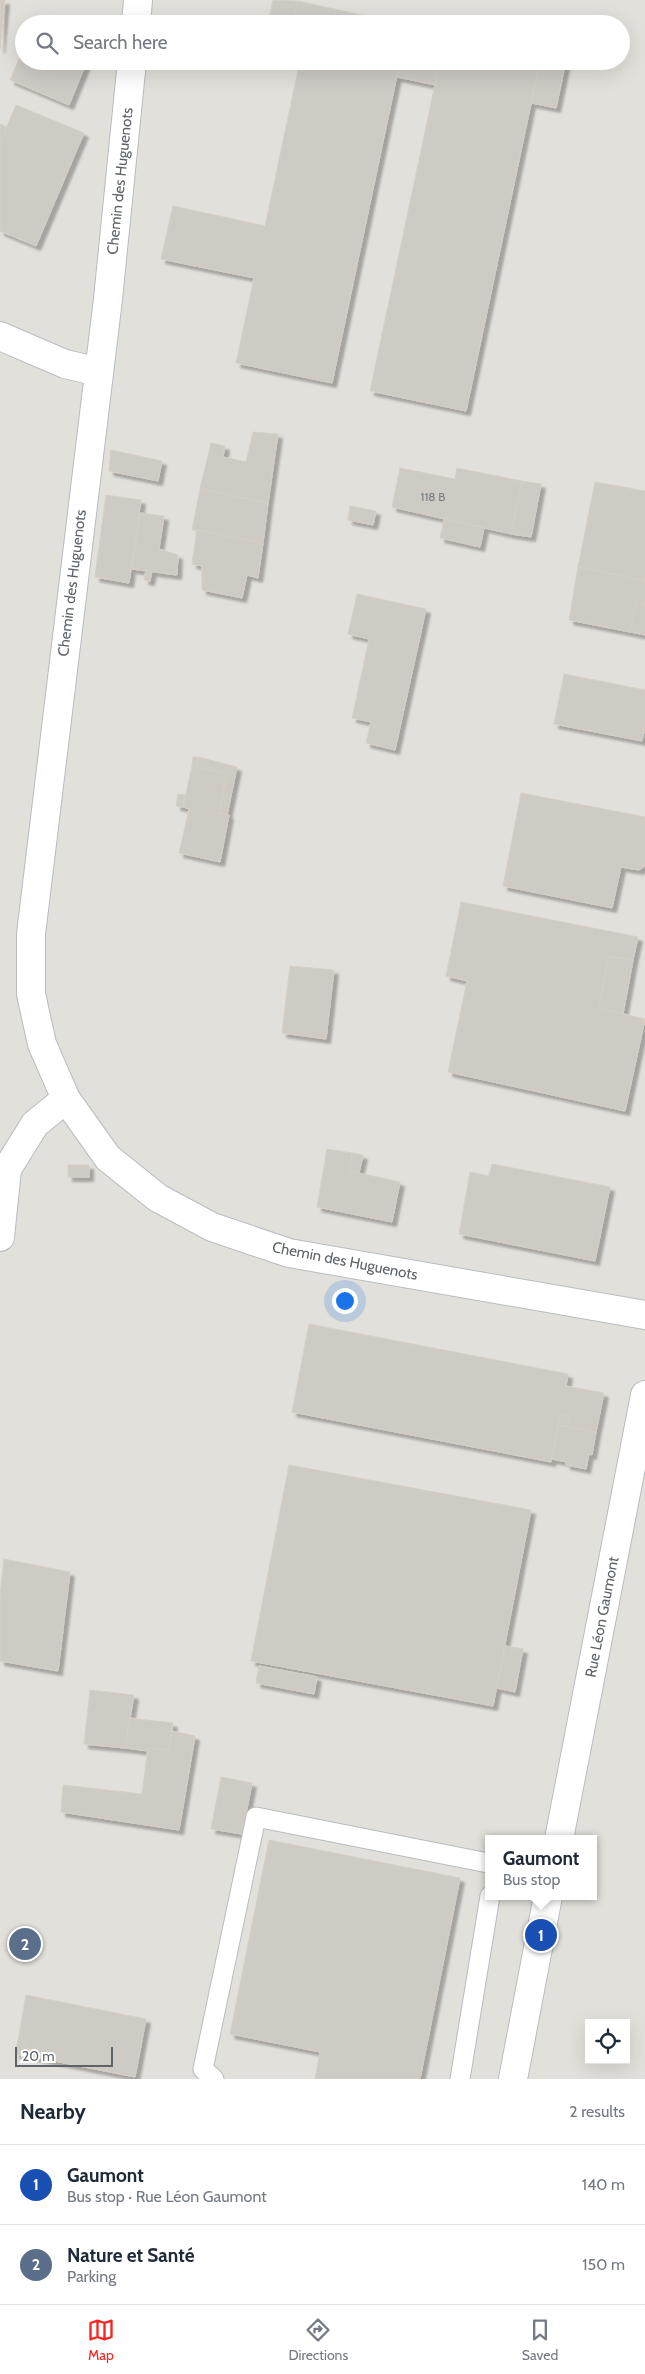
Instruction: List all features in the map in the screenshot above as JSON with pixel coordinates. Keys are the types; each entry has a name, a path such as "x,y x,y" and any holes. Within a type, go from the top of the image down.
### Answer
{"street":[{"path":"137,15 138,0"},
{"name":"Chemin des Huguenots","path":"131,70 98,372 31,934 30,994 42,1044 66,1099 108,1158 158,1198 212,1228 289,1252 645,1315"},
{"path":"0,336 64,364 98,372"},
{"path":"0,1237 7,1169 35,1124 66,1099"},
{"name":"Rue Léon Gaumont","path":"560,1835 645,1394"},
{"path":"513,2079 547,1900"}],"lane":[{"path":"214,2079 203,2069 256,1817 485,1862"},
{"path":"460,2079 489,1900"}],"shaded area":[{"path":"0,0 645,0 645,2079 0,2079"}],"building":[{"path":"0,0 5,0 0,49"},
{"path":"273,0 298,1 295,15 270,15"},
{"path":"298,1 361,15 295,15"},
{"path":"15,68 15,70 83,70 69,105 10,80"},
{"path":"298,70 398,70 332,383 236,363 254,278 161,259 173,206 265,226"},
{"path":"398,70 438,70 435,85 397,77"},
{"path":"438,70 538,70 466,411 370,391"},
{"path":"538,70 564,70 556,108 531,103"},
{"path":"16,105 84,133 36,246 0,231 0,142"},
{"path":"0,124 7,127 0,142"},
{"path":"253,432 278,434 268,503 200,489 211,443 225,446 223,457 246,462"},
{"path":"111,450 162,461 158,481 109,471"},
{"path":"400,468 455,479 457,468 522,481 511,534 392,507"},
{"path":"522,481 541,484 531,537 511,534"},
{"path":"595,482 645,491 645,581 578,567"},
{"path":"200,489 268,503 263,543 192,530"},
{"path":"106,495 141,500 129,583 95,577"},
{"path":"350,506 376,511 373,525 348,520"},
{"path":"140,513 164,516 159,549 178,555 177,575 132,569"},
{"path":"444,519 484,528 480,547 440,538"},
{"path":"197,530 263,543 258,578 247,575 242,598 202,590 202,566 192,564"},
{"path":"578,567 645,581 645,604 636,602 630,632 569,620"},
{"path":"146,570 152,571 150,581 144,580"},
{"path":"357,594 426,609 395,750 366,743 371,722 352,718 369,639 348,634"},
{"path":"636,602 645,604 645,635 630,632"},
{"path":"564,674 645,690 645,727 642,741 554,724"},
{"path":"193,757 198,757 197,767 192,766"},
{"path":"198,757 237,767 227,815 219,813 227,774 197,767"},
{"path":"192,766 227,774 219,813 229,815 220,862 179,853 189,809 183,807"},
{"path":"521,793 645,817 645,866 639,870 621,867 612,908 503,886"},
{"path":"178,794 185,795 183,807 176,806"},
{"path":"461,902 638,937 633,960 609,956 599,1008 645,1019 625,1111 448,1072 467,981 446,976"},
{"path":"609,956 633,960 623,1014 599,1008"},
{"path":"290,966 334,970 326,1039 282,1033"},
{"path":"327,1149 352,1153 349,1171 400,1182 392,1222 317,1207"},
{"path":"352,1153 363,1155 359,1173 349,1171"},
{"path":"492,1164 610,1187 595,1261 459,1234 470,1172 489,1176"},
{"path":"68,1165 89,1165 89,1177 68,1177"},
{"path":"309,1324 568,1374 566,1386 604,1393 596,1432 567,1427 570,1416 560,1414 551,1462 292,1412"},
{"path":"560,1414 570,1416 567,1427 558,1425"},
{"path":"558,1425 596,1432 592,1455 589,1454 586,1469 566,1465 566,1462 552,1459"},
{"path":"289,1465 531,1510 493,1706 251,1661"},
{"path":"4,1559 70,1572 58,1671 0,1661 0,1595"},
{"path":"505,1646 523,1649 515,1692 497,1688"},
{"path":"259,1666 317,1677 314,1694 256,1683"},
{"path":"90,1690 134,1695 125,1748 84,1744"},
{"path":"130,1718 173,1723 169,1750 148,1748 148,1751 125,1748"},
{"path":"172,1731 195,1736 179,1830 61,1812 63,1785 142,1794 148,1748 169,1750"},
{"path":"221,1777 252,1783 242,1834 211,1829"},
{"path":"269,1840 460,1878 420,2079 315,2079 320,2052 230,2034"},
{"path":"26,1995 146,2019 135,2077 34,2057 19,2035"},
{"path":"19,2035 34,2057 15,2054"}],"place":[{"name":"Gaumont","path":"541,1935"},
{"name":"Nature et Santé","path":"25,1944"}]}
